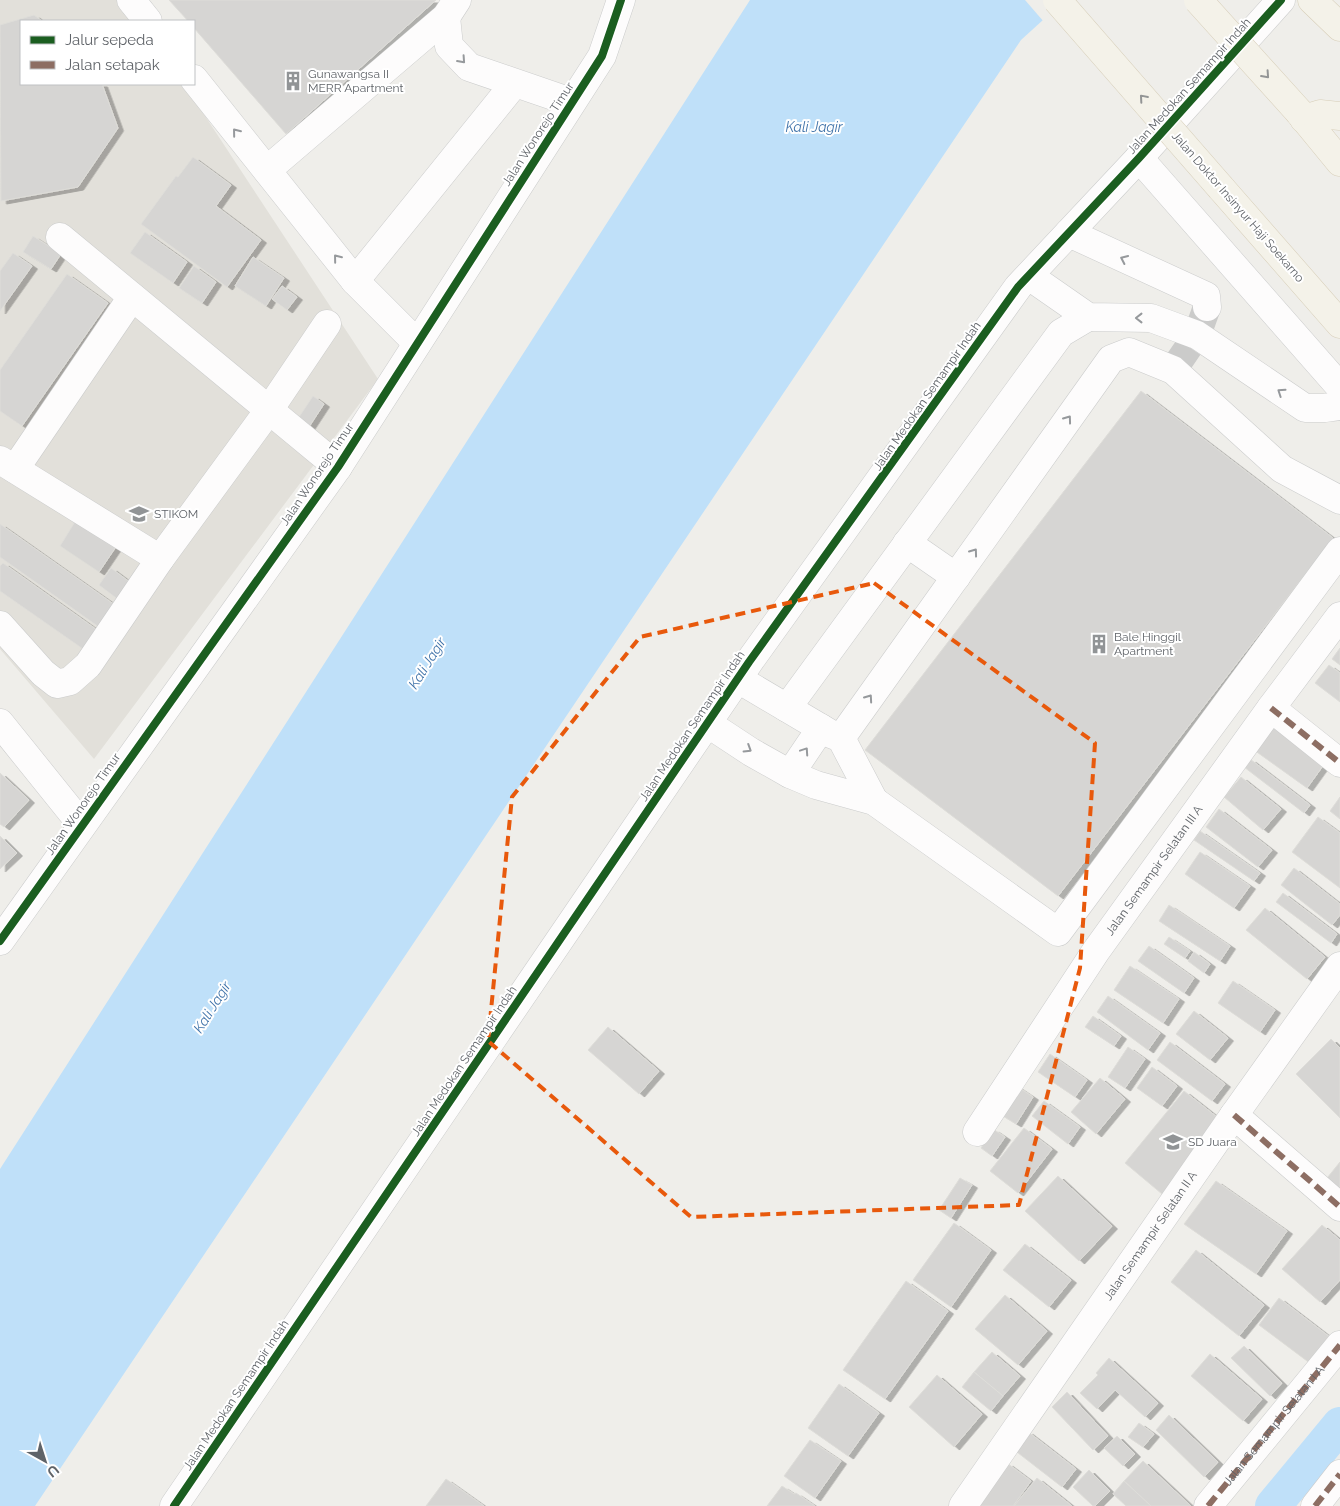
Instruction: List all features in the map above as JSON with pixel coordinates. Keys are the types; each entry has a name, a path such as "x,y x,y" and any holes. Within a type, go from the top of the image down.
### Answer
{"main road":[{"name":"Jalan Doktor Insinyur Haji Soekarno","path":"1057,0 1340,324"},
{"path":"1198,0 1340,162"},
{"path":"1312,0 1340,27"},
{"path":"1301,116 1320,114 1340,116"}],"street":[{"path":"131,0 147,20"},
{"name":"Jalan Wonorejo Timur","path":"0,941 338,467 602,56 621,0"},
{"name":"Jalan Medokan Semampir Indah","path":"174,1506 707,723 1018,287 1139,158 1281,0"},
{"path":"451,8 449,46 469,67 571,102"},
{"path":"267,170 451,8"},
{"path":"195,79 355,281 417,343"},
{"path":"355,281 514,84"},
{"path":"787,708 1061,333 1088,317 1151,318 1197,335 1305,408 1335,400 1139,158"},
{"path":"1069,233 1206,296 1207,308"},
{"path":"60,238 338,467"},
{"path":"1029,276 1088,317"},
{"path":"132,297 7,465 160,559"},
{"path":"0,625 56,684 70,681 88,665 160,559 269,410 327,324"},
{"path":"790,774 831,733 956,577 1111,359 1129,352 1173,370 1282,470 1340,500"},
{"path":"907,543 956,577"},
{"path":"707,723 751,752 790,774 816,785 874,801 1058,932 1340,551"},
{"name":"Jalan Semampir Selatan III A","path":"978,1132 1096,951 1271,708 1340,616"},
{"path":"738,679 831,733 874,801"},
{"path":"1271,708 1340,763"},
{"path":"0,722 82,825"},
{"name":"Jalan Semampir Selatan II A","path":"963,1506 1234,1115 1340,966"},
{"path":"1234,1115 1340,1207"},
{"name":"Jalan Semampir Selatan I A","path":"1208,1506 1340,1346"},
{"path":"1315,1506 1340,1474"}],"highlighted area":[{"path":"874,583 1095,743 1080,968 1019,1205 691,1217 488,1041 512,797 640,637"}],"shaded area":[{"name":"STIKOM","path":"0,0 124,0 139,20 20,20 20,85 185,85 378,379 94,759 0,649"}],"water":[{"name":"Kali Jagir","path":"750,0 1065,0 1021,40 35,1506 0,1506 0,1169"}],"pier":[{"path":"1025,0 1067,0 1044,22"}],"building":[{"name":"Gunawangsa II MERR Apartment","path":"169,0 436,0 286,134 195,29 195,20 187,20"},
{"path":"34,15 41,20 20,20 20,85 102,85 118,128 78,187 1,201 0,25"},
{"path":"193,157 231,185 216,206 261,240 227,287 141,224 176,176 178,177"},
{"path":"145,232 187,262 173,283 130,253"},
{"path":"33,236 61,254 51,269 23,252"},
{"path":"13,253 32,266 0,311 0,271"},
{"path":"253,257 284,278 266,306 235,286"},
{"path":"194,266 216,282 202,303 179,288"},
{"path":"67,274 108,303 22,426 0,411 0,370"},
{"path":"282,286 297,297 287,310 272,299"},
{"name":"Bale Hinggil Apartment","path":"1141,391 1333,538 1058,896 865,750"},
{"path":"313,396 324,404 307,430 295,423"},
{"path":"81,512 122,538 99,572 60,546"},
{"path":"0,524 115,605 99,627 0,557"},
{"path":"3,563 100,632 86,651 0,591 0,566"},
{"path":"111,568 135,586 123,603 99,585"},
{"path":"1340,648 1340,665 1332,659"},
{"path":"1329,665 1340,673 1340,702 1315,683"},
{"path":"1272,725 1325,763 1307,788 1254,750"},
{"path":"1250,759 1310,805 1304,813 1244,767"},
{"path":"0,773 29,800 4,827 0,824"},
{"path":"1241,777 1281,809 1263,830 1224,797"},
{"path":"1340,797 1340,819 1330,811"},
{"path":"1219,809 1272,850 1258,867 1206,827"},
{"path":"1318,817 1340,833 1340,888 1292,852"},
{"path":"1200,831 1260,873 1254,881 1194,840"},
{"path":"0,836 17,853 0,869"},
{"path":"1200,852 1250,886 1234,908 1185,874"},
{"path":"1294,868 1340,904 1340,915 1332,925 1281,885"},
{"path":"1283,893 1337,934 1331,943 1276,902"},
{"path":"1169,905 1230,946 1220,961 1159,921"},
{"path":"1265,908 1325,957 1307,979 1246,930"},
{"path":"1169,937 1190,951 1185,958 1164,944"},
{"path":"1149,946 1194,978 1184,993 1138,961"},
{"path":"1194,952 1210,964 1204,973 1188,961"},
{"path":"1130,966 1179,999 1163,1023 1114,990"},
{"path":"1233,981 1275,1010 1260,1032 1218,1003"},
{"path":"1108,996 1160,1033 1148,1050 1097,1012"},
{"path":"1194,1011 1228,1038 1210,1060 1176,1034"},
{"path":"1093,1016 1121,1036 1114,1046 1085,1027"},
{"path":"608,1027 659,1071 639,1094 588,1050"},
{"path":"1331,1039 1340,1048 1340,1118 1296,1074"},
{"path":"1170,1042 1225,1084 1212,1101 1157,1060"},
{"path":"1128,1047 1145,1059 1125,1088 1108,1077"},
{"path":"1050,1054 1087,1080 1075,1097 1038,1072"},
{"path":"1152,1067 1177,1086 1162,1106 1137,1088"},
{"path":"1100,1078 1125,1099 1096,1134 1071,1112"},
{"path":"1015,1085 1033,1097 1016,1124 998,1113"},
{"name":"SD Juara","path":"1184,1091 1222,1121 1162,1194 1125,1163"},
{"path":"1044,1101 1080,1127 1068,1144 1032,1116"},
{"path":"1024,1128 1052,1149 1018,1193 990,1171"},
{"path":"993,1129 1005,1137 992,1156 981,1148"},
{"path":"1340,1162 1340,1197 1323,1183"},
{"path":"1058,1176 1112,1226 1079,1261 1025,1211"},
{"path":"960,1178 972,1185 951,1218 939,1210"},
{"path":"1216,1181 1287,1231 1256,1274 1184,1224"},
{"path":"954,1223 991,1250 951,1307 913,1280"},
{"path":"1322,1225 1340,1240 1340,1280 1320,1302 1282,1269"},
{"path":"1025,1244 1071,1280 1049,1307 1003,1270"},
{"path":"1196,1250 1264,1305 1239,1336 1171,1282"},
{"path":"906,1281 948,1311 885,1399 843,1370"},
{"path":"1005,1295 1047,1331 1018,1365 975,1329"},
{"path":"1279,1298 1335,1341 1315,1367 1259,1325"},
{"path":"1244,1346 1282,1383 1270,1396 1231,1358"},
{"path":"992,1352 1020,1376 1003,1396 974,1372"},
{"path":"1210,1354 1262,1399 1243,1421 1191,1376"},
{"path":"1109,1358 1158,1403 1145,1417 1115,1390 1097,1409 1080,1393 1098,1375 1096,1373"},
{"path":"974,1372 1003,1396 991,1411 962,1387"},
{"path":"937,1375 982,1414 954,1447 909,1407"},
{"path":"839,1384 879,1413 848,1456 808,1428"},
{"path":"1067,1392 1108,1436 1093,1450 1052,1407"},
{"path":"1169,1415 1218,1462 1204,1477 1156,1430"},
{"path":"1139,1423 1154,1434 1143,1447 1128,1437"},
{"path":"1027,1431 1076,1469 1062,1487 1013,1449"},
{"path":"1117,1436 1135,1454 1123,1466 1104,1448"},
{"path":"810,1440 841,1461 815,1498 784,1476"},
{"path":"1143,1461 1191,1506 1151,1506 1124,1481"},
{"path":"1007,1463 1031,1481 1013,1506 978,1506"},
{"path":"1089,1470 1110,1491 1095,1506 1073,1487"},
{"path":"1037,1478 1072,1506 1014,1506"},
{"path":"446,1479 484,1506 426,1506"},
{"path":"1124,1481 1151,1506 1126,1506 1113,1494"},
{"path":"782,1486 794,1494 796,1493 815,1506 767,1506"}],"waterway":[{"path":"1273,1506 1340,1425"}],"tunnel":[{"path":"1173,370 1197,335 1207,307"}],"marked path":[{"path":"1271,708 1340,763"},
{"path":"1234,1115 1340,1207"},
{"path":"1208,1506 1340,1345"},
{"path":"1315,1506 1340,1474"}],"cycle path":[{"path":"0,941 338,467 602,56 621,0"},
{"path":"174,1506 749,662 1018,287 1139,158 1281,0"}],"place":[{"name":"Gunawangsa II MERR Apartment","path":"293,81"},
{"name":"STIKOM","path":"139,514"},
{"name":"Bale Hinggil Apartment","path":"1099,644"},
{"name":"SD Juara","path":"1173,1142"}]}
